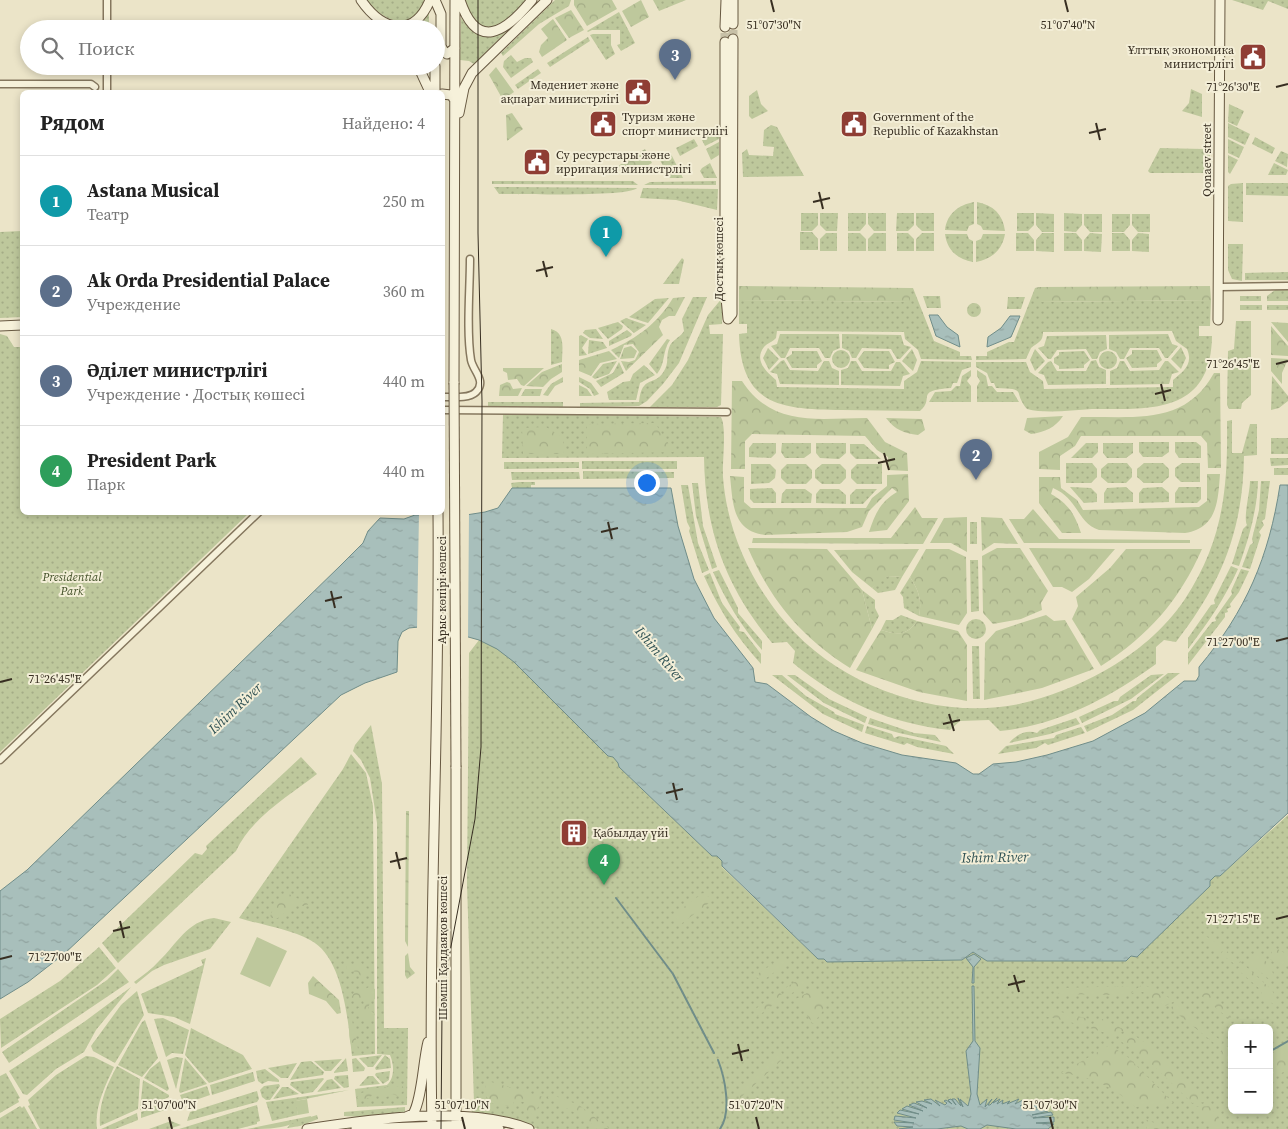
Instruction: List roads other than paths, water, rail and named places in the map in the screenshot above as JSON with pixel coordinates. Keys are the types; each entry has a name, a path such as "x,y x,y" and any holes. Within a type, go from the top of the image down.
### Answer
{"main road":[{"path":"353,0 374,20"},
{"path":"361,0 381,20"},
{"path":"418,20 430,0"},
{"path":"435,0 435,20"},
{"path":"435,0 441,14 441,20"},
{"path":"455,0 455,133"},
{"path":"460,0 470,24 480,31 493,32 511,23 532,0"},
{"path":"455,133 464,88 472,73 547,0"},
{"path":"726,0 729,26 733,0"},
{"name":"Qonaev street","path":"1218,320 1220,0"},
{"name":"Достық көшесі","path":"729,40 732,314 728,320 725,295 729,40"},
{"path":"445,53 447,54 455,48"},
{"path":"422,75 429,90"},
{"path":"435,75 435,90"},
{"path":"445,94 451,95 455,100"},
{"name":"Арыс көпірі көшесі","path":"455,133 456,767"},
{"path":"0,326 20,325"},
{"name":"Арыс көпірі көшесі","path":"437,768 438,515"},
{"name":"Шәмші Қалдаяқов көшесі","path":"456,767 456,1124"},
{"name":"Шәмші Қалдаяқов көшесі","path":"432,1124 430,1032 437,768"},
{"path":"356,1129 404,1124 413,1114 417,1107 423,1061 430,1032"},
{"path":"307,1129 404,1124 456,1124 500,1120 529,1129"},
{"path":"456,1124 500,1129"}],"street":[{"path":"107,0 107,20"},
{"path":"107,75 107,90"},
{"path":"0,84 91,84 95,87"},
{"path":"445,397 474,394 479,387 479,375 473,367 471,358 470,259"},
{"path":"1219,288 1288,286"},
{"path":"445,410 727,412"},
{"path":"0,760 256,515"}],"water":[{"path":"929,315 938,315 947,327 958,335 960,347 936,336"},
{"path":"1010,316 1020,316 1011,337 987,347 988,337 1001,328"},
{"name":"Ishim River","path":"1280,485 1288,485 1288,813 1220,876 1215,876 1210,881 1210,886 1137,957 1131,956 1126,961 987,961 973,952 962,960 827,962 824,959 818,959 722,866 722,861 717,856 712,856 619,767 613,757 608,756 514,662 497,649 479,640 429,626 409,628 402,632 398,641 397,672 365,683 341,695 64,954 28,982 0,999 0,891 27,870 340,566 363,543 368,531 380,518 404,519 415,515 466,515 485,512 498,508 512,488 671,488 678,526 694,579 714,618 753,668 755,682 767,684 811,717 834,731 862,743 902,755 956,763 973,774 979,774 993,764 1016,762 1047,755 1093,741 1145,713 1184,681 1196,681 1199,676 1199,667 1230,625 1253,582 1269,536"},
{"path":"974,954 981,959 974,967 974,983 972,983 973,967 966,958"},
{"path":"972,986 974,986 975,1041 980,1048 977,1094 980,1105 987,1099 985,1107 992,1099 988,1105 990,1105 997,1098 993,1103 1000,1099 997,1104 1003,1100 1002,1104 1019,1099 1015,1104 1023,1100 1028,1101 1020,1106 1030,1101 1035,1103 1023,1107 1024,1109 1037,1104 1042,1106 1028,1110 1045,1108 1048,1111 1032,1115 1051,1112 1053,1115 1033,1118 1054,1117 1054,1122 1036,1123 1054,1124 1048,1129 1016,1129 987,1125 980,1129 968,1129 961,1126 937,1129 899,1129 913,1127 897,1126 894,1122 914,1123 894,1120 895,1116 916,1118 897,1113 900,1110 919,1114 902,1109 907,1106 923,1111 909,1105 914,1103 927,1108 916,1102 922,1101 932,1104 924,1100 931,1099 940,1106 935,1100 945,1105 947,1103 944,1101 946,1100 952,1104 948,1100 951,1099 956,1105 952,1099 955,1099 961,1106 958,1098 963,1107 960,1099 968,1106 971,1094 966,1051 973,1041"}],"waterway":[{"path":"616,898 673,974 714,1053"},
{"path":"1273,1050 1288,1041"},
{"path":"718,1060 726,1095 726,1114 720,1129"}],"tunnel":[{"path":"733,24 733,39"},
{"path":"725,27 725,42"}],"tram line":[{"path":"441,1129 442,1013 449,957 475,819 481,747 482,401 478,233 478,0"}],"place":[{"name":"Ұлттық экономика министрлігі","path":"1253,57"},
{"name":"Әділет министрлігі","path":"675,80"},
{"name":"Мәдениет және ақпарат министрлігі","path":"638,92"},
{"name":"Туризм және спорт министрлігі","path":"603,124"},
{"name":"Government of the Republic of Kazakhstan","path":"854,124"},
{"name":"Су ресурстары және ирригация министрлігі","path":"537,162"},
{"name":"Astana Musical","path":"606,257"},
{"name":"Ak Orda Presidential Palace","path":"976,480"},
{"name":"Қабылдау үйі","path":"574,833"},
{"name":"President Park","path":"604,885"}],"park label":[{"name":"Presidential Park","path":"72,584"}]}
